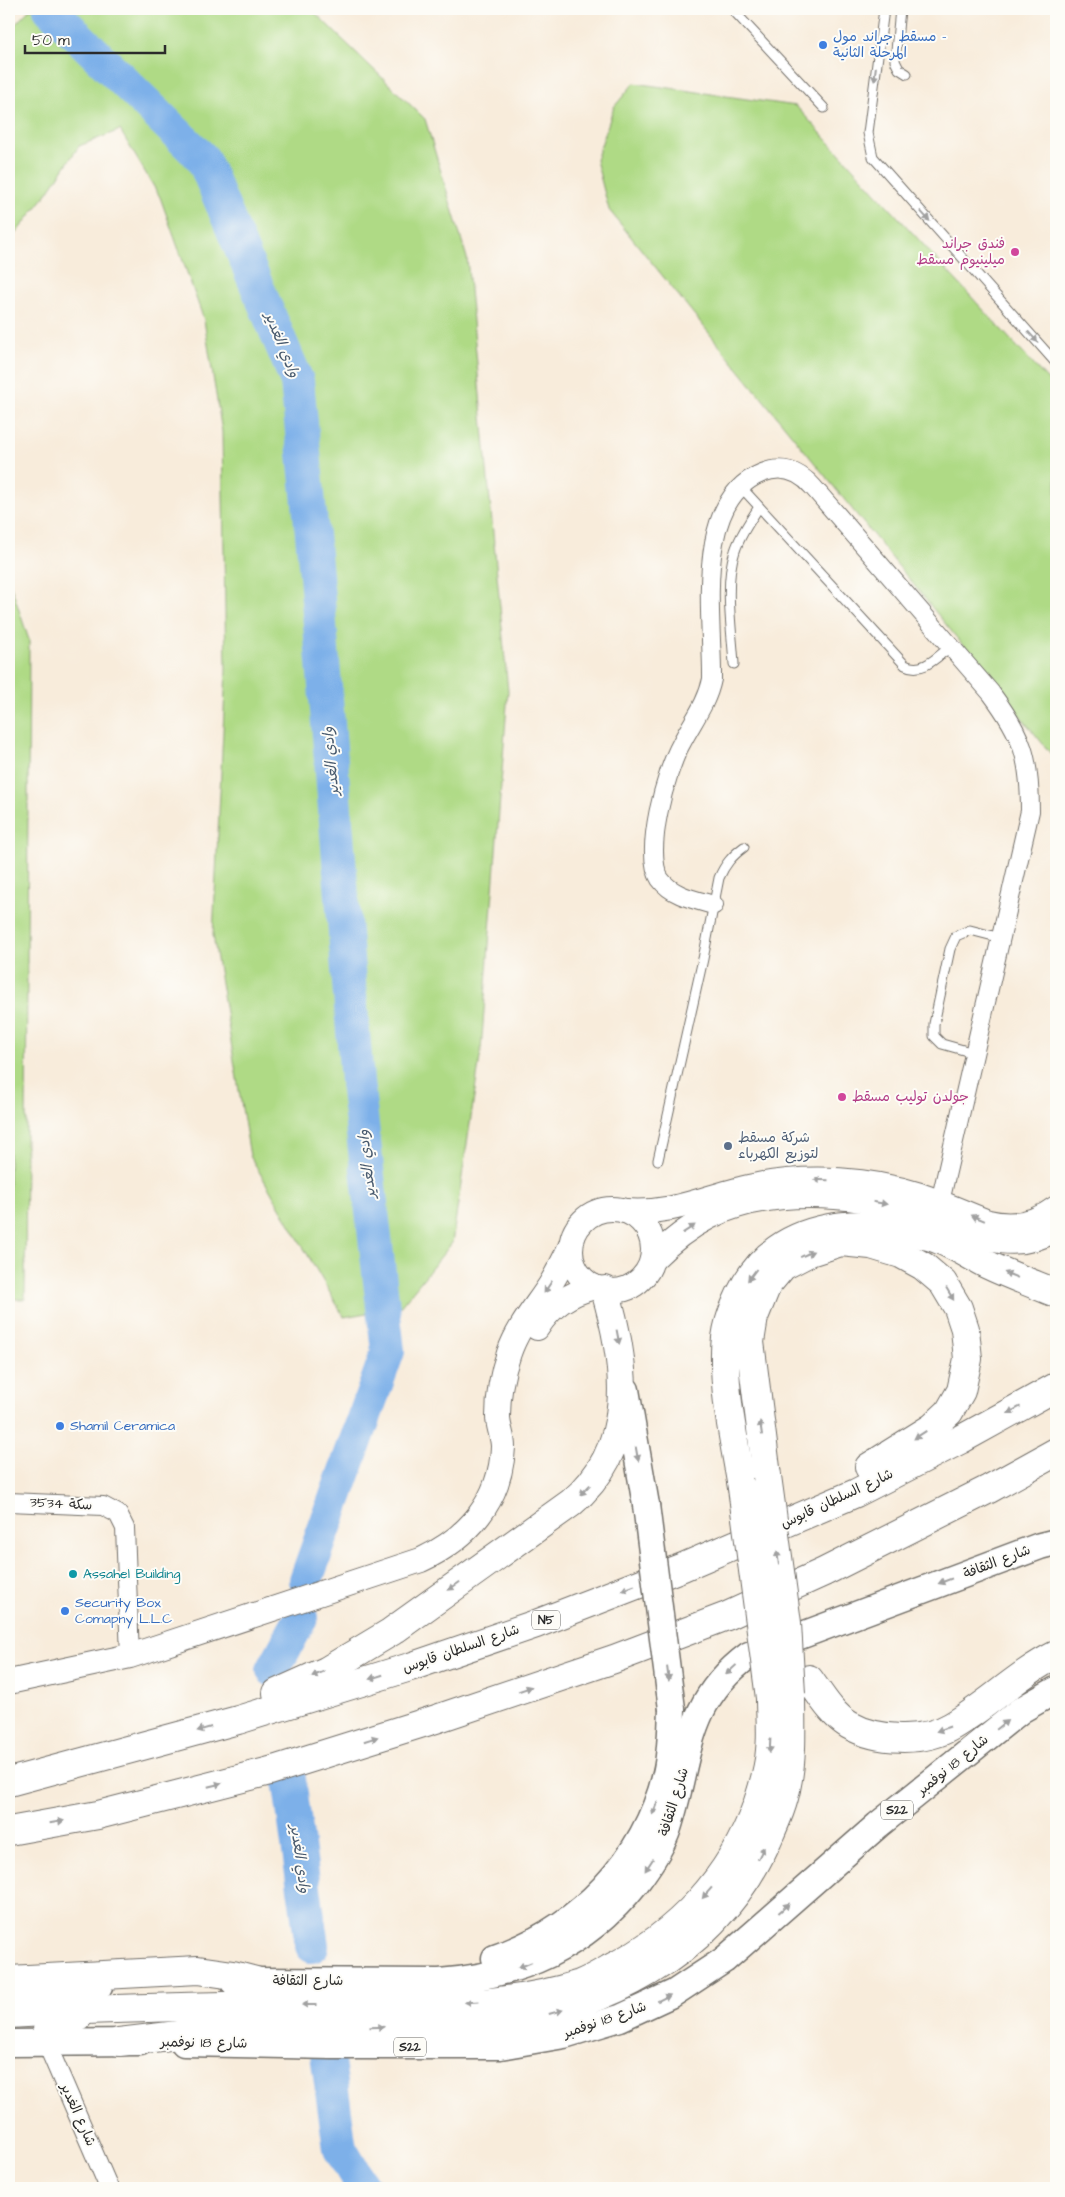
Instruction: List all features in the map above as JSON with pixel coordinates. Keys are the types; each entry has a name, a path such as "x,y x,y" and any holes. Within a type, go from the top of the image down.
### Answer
{"highway":[{"path":"9,2014 155,2006 450,2004 504,1999 546,1992 581,1983 654,1943 684,1919 710,1890 732,1859 750,1825 763,1788 770,1750 790,1690 742,1488 726,1385 725,1352 729,1319 748,1280 765,1257 794,1238 838,1226 881,1226 929,1236 994,1268 1056,1293"},
{"path":"119,2042 220,2030 474,2025 505,2022 574,2007 629,1983 655,1968 686,1946 715,1919 739,1889 760,1857 776,1822 787,1785 792,1747 787,1623 767,1476 750,1342 754,1317 767,1285 783,1266 810,1252 841,1242 871,1245 901,1254 923,1266 943,1283 958,1308 965,1329 968,1359 961,1391 949,1412 933,1427 894,1453 683,1567"},
{"path":"238,1720 271,1696 326,1671 391,1632 582,1494 600,1473 614,1440 619,1418 622,1372 616,1327 600,1289"},
{"name":"شارع السلطان قابوس","path":"9,1782 238,1720 428,1661 536,1624 683,1567 856,1493 960,1440 1056,1387"},
{"path":"9,1831 98,1815 270,1771 436,1719 614,1659 727,1616 824,1572 1056,1452"},
{"path":"790,1690 831,1709 848,1725 868,1733 895,1737 922,1736 951,1727 1037,1665 1056,1655"},
{"path":"9,1980 198,1970 256,1981"},
{"path":"46,2042 48,2028 60,2019 138,2015 155,2006"}],"main road":[{"path":"368,1982 431,1975 480,1964 503,1956 544,1936 582,1909 600,1893 625,1862 653,1814 667,1766 672,1710 646,1504 622,1372"},
{"name":"شارع الثقافة","path":"9,2000 88,1987 143,1982 439,1982 466,1980 519,1968 566,1946 607,1915 642,1875 668,1830 692,1732 699,1714 720,1680 734,1666 749,1655 1051,1542"},
{"name":"شارع 18 نوفمبر","path":"46,2042 491,2046 564,2035 620,2018 674,1994 724,1960 886,1819 1021,1710 1056,1690"},
{"path":"9,2042 46,2042"}],"street":[{"path":"714,905 673,892 660,879 654,863 658,810 667,776 680,744 705,704 710,692 712,679 711,593 714,546 721,515 729,500 741,486 759,474 770,470 782,469 794,472 805,478 951,646 1010,719 1024,748 1030,779 1030,811 940,1202"},
{"path":"503,1434 498,1417 500,1392 508,1355 526,1316 550,1284 579,1226 590,1215 605,1210 666,1210 758,1185 810,1180 846,1181 890,1187 940,1202 988,1222 1012,1226 1035,1221 1056,1208"},
{"path":"652,1260 679,1236 709,1217 743,1205 785,1198 836,1197 886,1204 914,1211 982,1238 997,1242 1027,1241 1042,1237 1056,1229"},
{"path":"9,1682 130,1656 420,1560 444,1548 464,1533 486,1506 493,1491 501,1463 503,1434 509,1419 512,1392 518,1368 534,1333 551,1309 576,1293 600,1289 615,1291 634,1285 648,1270 654,1250 649,1230 635,1215 625,1211"},
{"path":"571,1245 574,1265 586,1282 600,1289"},
{"name":"سكة 3534","path":"9,1502 103,1506 118,1514 125,1528 130,1656"},
{"name":"شارع الغدير","path":"46,2042 109,2188"}],"lane":[{"path":"732,9 824,108"},
{"path":"884,9 868,133 873,156 1056,363"},
{"path":"900,9 895,60 899,69 907,74"},
{"path":"741,486 905,666 919,669 951,646"},
{"path":"734,664 730,590 731,569 734,552 759,507"},
{"path":"658,1160 719,878 724,866 733,855 744,847"},
{"path":"974,1053 942,1044 934,1036 934,1024 950,949 956,936 962,932 977,931 1001,938"}],"green space":[{"path":"30,9 311,9 425,119 467,258 508,691 481,1051 452,1243 400,1307 344,1317 250,1156 213,935 226,670 222,432 204,320 160,197 120,130 79,146 46,195 9,242 9,31"},
{"path":"634,83 796,106 1056,389 1056,760 609,210 596,160 614,107"},
{"path":"9,580 29,640 25,1299 9,1299"}],"waterway":[{"name":"وادي الغدير","path":"50,9 203,159 297,381 316,575 357,1081 388,1351 306,1580"},
{"name":"وادي الغدير","path":"273,1670 301,1618"},
{"name":"وادي الغدير","path":"288,1772 312,1946"},
{"name":"وادي الغدير","path":"327,2054 340,2149 363,2188"}],"place":[{"name":"مسقط جراند مول - المرحلة الثانية","path":"823,45"},
{"name":"فندق جراند ميلينيوم مسقط","path":"1015,252"},
{"name":"جولدن توليب مسقط","path":"842,1097"},
{"name":"شركة مسقط لتوزيع الكهرباء","path":"728,1146"},
{"name":"Shamil Ceramica","path":"60,1426"},
{"name":"Assahel Building","path":"73,1574"},
{"name":"Security Box Comapny L.L.C","path":"65,1611"}]}
